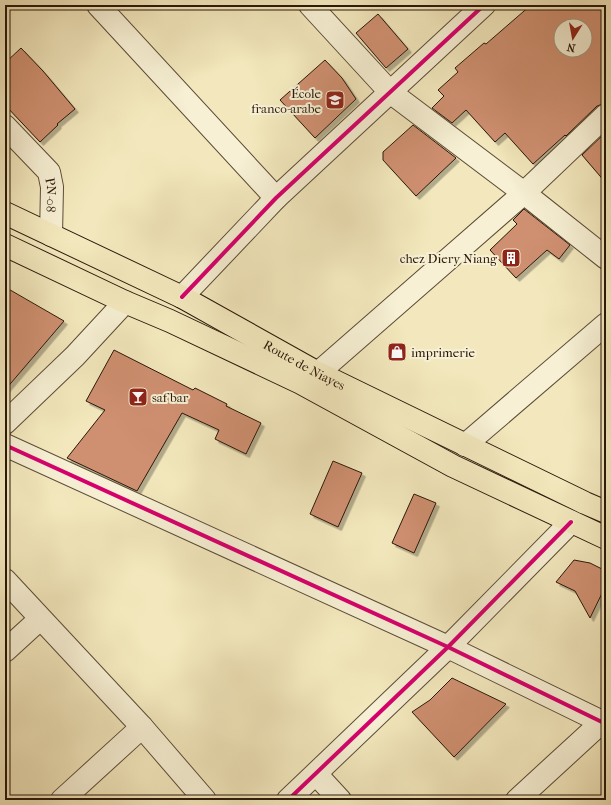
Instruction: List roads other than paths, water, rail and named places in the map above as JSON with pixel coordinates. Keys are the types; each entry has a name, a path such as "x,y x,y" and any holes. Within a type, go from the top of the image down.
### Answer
{"main road":[{"name":"Route de Niayes","path":"5,213 182,297 318,373 585,504 606,512"},
{"name":"Route de Niayes","path":"5,245 125,302 170,321 301,384 453,466 606,538"}],"street":[{"path":"98,5 276,198"},
{"path":"310,5 390,92 524,193 606,258"},
{"path":"182,297 276,198 484,5"},
{"path":"318,373 524,193 606,115"},
{"name":"PN-08","path":"5,126 49,172 52,187 51,234"},
{"path":"5,423 75,356 125,302"},
{"path":"465,445 606,324"},
{"path":"5,445 448,647 604,723 517,800"},
{"path":"288,800 448,647 571,522"},
{"path":"5,580 142,726 205,800"},
{"path":"5,651 40,619"},
{"path":"62,800 142,726"},
{"path":"316,774 340,800"}],"place":[{"name":"École franco-arabe","path":"335,100"},
{"name":"chez Diery Niang","path":"511,258"},
{"name":"imprimerie","path":"397,352"},
{"name":"saf bar","path":"138,397"}]}
